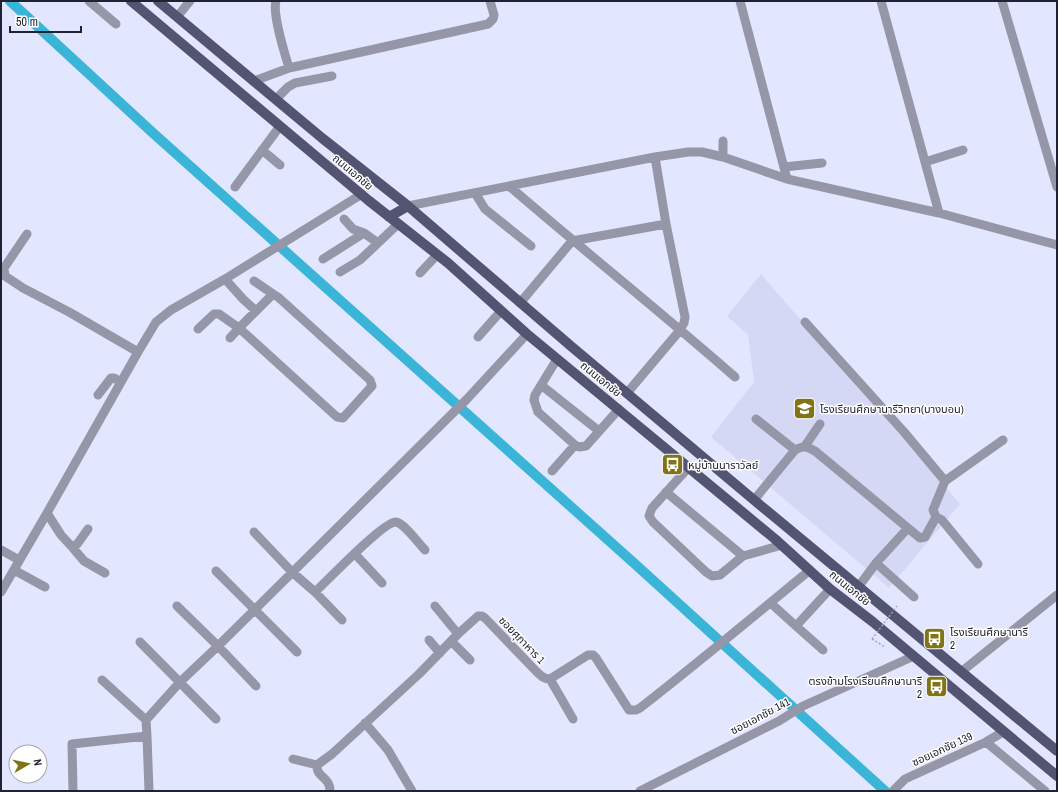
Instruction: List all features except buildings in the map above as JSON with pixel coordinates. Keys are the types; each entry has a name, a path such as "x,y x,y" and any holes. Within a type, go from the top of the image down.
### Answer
{"main road":[{"name":"ถนนเอกชัย","path":"131,1 436,255 527,334 782,545 830,588 914,656 1057,776"},
{"name":"ถนนเอกชัย","path":"158,1 322,138 408,206 520,303 754,500 961,672 1056,748"},
{"path":"389,217 408,206"}],"street":[{"path":"89,1 116,24"},
{"path":"177,17 190,1"},
{"path":"276,1 275,6 279,32 289,68"},
{"path":"254,81 289,68 488,24 493,19 494,15 490,1"},
{"path":"740,1 787,179"},
{"path":"881,1 939,214"},
{"path":"1002,1 1057,187"},
{"path":"276,99 288,87 295,83 332,76"},
{"path":"235,187 280,126"},
{"path":"723,140 723,157"},
{"path":"262,150 280,165"},
{"path":"925,162 963,150"},
{"path":"408,206 655,157 688,152 702,152 723,157 787,179 939,214 1057,245"},
{"path":"627,393 684,324 685,317 666,224 655,157"},
{"path":"784,168 822,162"},
{"path":"509,186 572,241 680,329 735,377"},
{"path":"475,193 485,209 531,246"},
{"path":"1,592 152,328 163,316 362,194"},
{"path":"344,220 354,229 364,233 378,243"},
{"path":"340,272 360,260 398,224"},
{"path":"520,303 572,241 666,224"},
{"path":"323,259 364,233"},
{"path":"27,234 4,268 5,276 23,288 69,312 138,352"},
{"path":"420,272 436,255"},
{"path":"225,279 256,311"},
{"path":"198,329 216,313 239,328 337,417 343,418 372,386 370,380 282,300 254,281"},
{"path":"230,338 273,294"},
{"path":"478,336 501,311"},
{"path":"805,322 904,432 945,481"},
{"path":"146,720 180,682 467,399 527,334"},
{"path":"557,359 535,394 534,400 538,412 575,445 579,447 586,446 619,409"},
{"path":"98,395 111,378 121,382"},
{"path":"541,385 599,431"},
{"path":"756,418 795,450"},
{"path":"805,446 820,424"},
{"path":"978,564 942,520 936,517 933,510 945,481 1003,440"},
{"path":"552,471 575,445"},
{"path":"754,500 795,450 801,446 805,446 815,451 920,538 924,538 936,517"},
{"path":"688,468 652,508 648,516 706,572 712,576 720,575 743,556 782,545"},
{"path":"666,492 743,556"},
{"path":"47,513 61,535 84,561 105,573"},
{"path":"315,592 388,524 396,522 403,525 425,550"},
{"path":"859,586 876,563 908,528"},
{"path":"73,548 88,529"},
{"path":"254,532 292,572 315,592 342,620"},
{"path":"1,550 19,560"},
{"path":"355,554 382,582"},
{"path":"876,563 914,597"},
{"path":"14,570 45,587"},
{"path":"573,719 550,679 588,655 592,655 596,658 629,710 632,711 640,708 705,657 810,570"},
{"path":"216,571 255,608 297,652"},
{"path":"796,626 830,588"},
{"path":"961,672 1057,595"},
{"path":"177,606 256,686"},
{"path":"435,606 458,634"},
{"path":"775,607 824,650"},
{"name":"ซอยศุภาหาร 1","path":"318,765 365,724 440,653 474,618 478,616 482,616 543,677 550,679"},
{"path":"429,640 440,653"},
{"path":"451,641 470,660"},
{"path":"140,642 216,718"},
{"name":"ซอยเอกชัย 141","path":"640,791 778,721 803,706 914,656"},
{"path":"102,680 146,720 149,791"},
{"path":"365,724 388,750 412,791"},
{"name":"ซอยเอกชัย 139","path":"893,791 906,779 986,742 1003,732"},
{"path":"73,791 72,744 147,736"},
{"path":"986,742 1045,791"},
{"path":"293,759 318,765 317,769 319,774 328,781 330,791"}],"path":[{"path":"885,647 872,639 898,606"}],"shaded area":[{"name":"โรงเรียนศึกษานารีวิทยา(บางบอน)","path":"761,274 960,504 889,588 711,437 754,382 748,335 727,316"}],"waterway":[{"path":"10,1 153,133 635,564 885,791"}],"place":[{"name":"โรงเรียนศึกษานารีวิทยา(บางบอน)","path":"805,409"},
{"name":"หมู่บ้านนาราวัลย์","path":"672,465"},
{"name":"โรงเรียนศึกษานารี 2","path":"934,638"},
{"name":"ตรงข้ามโรงเรียนศึกษานารี 2","path":"937,687"}]}
